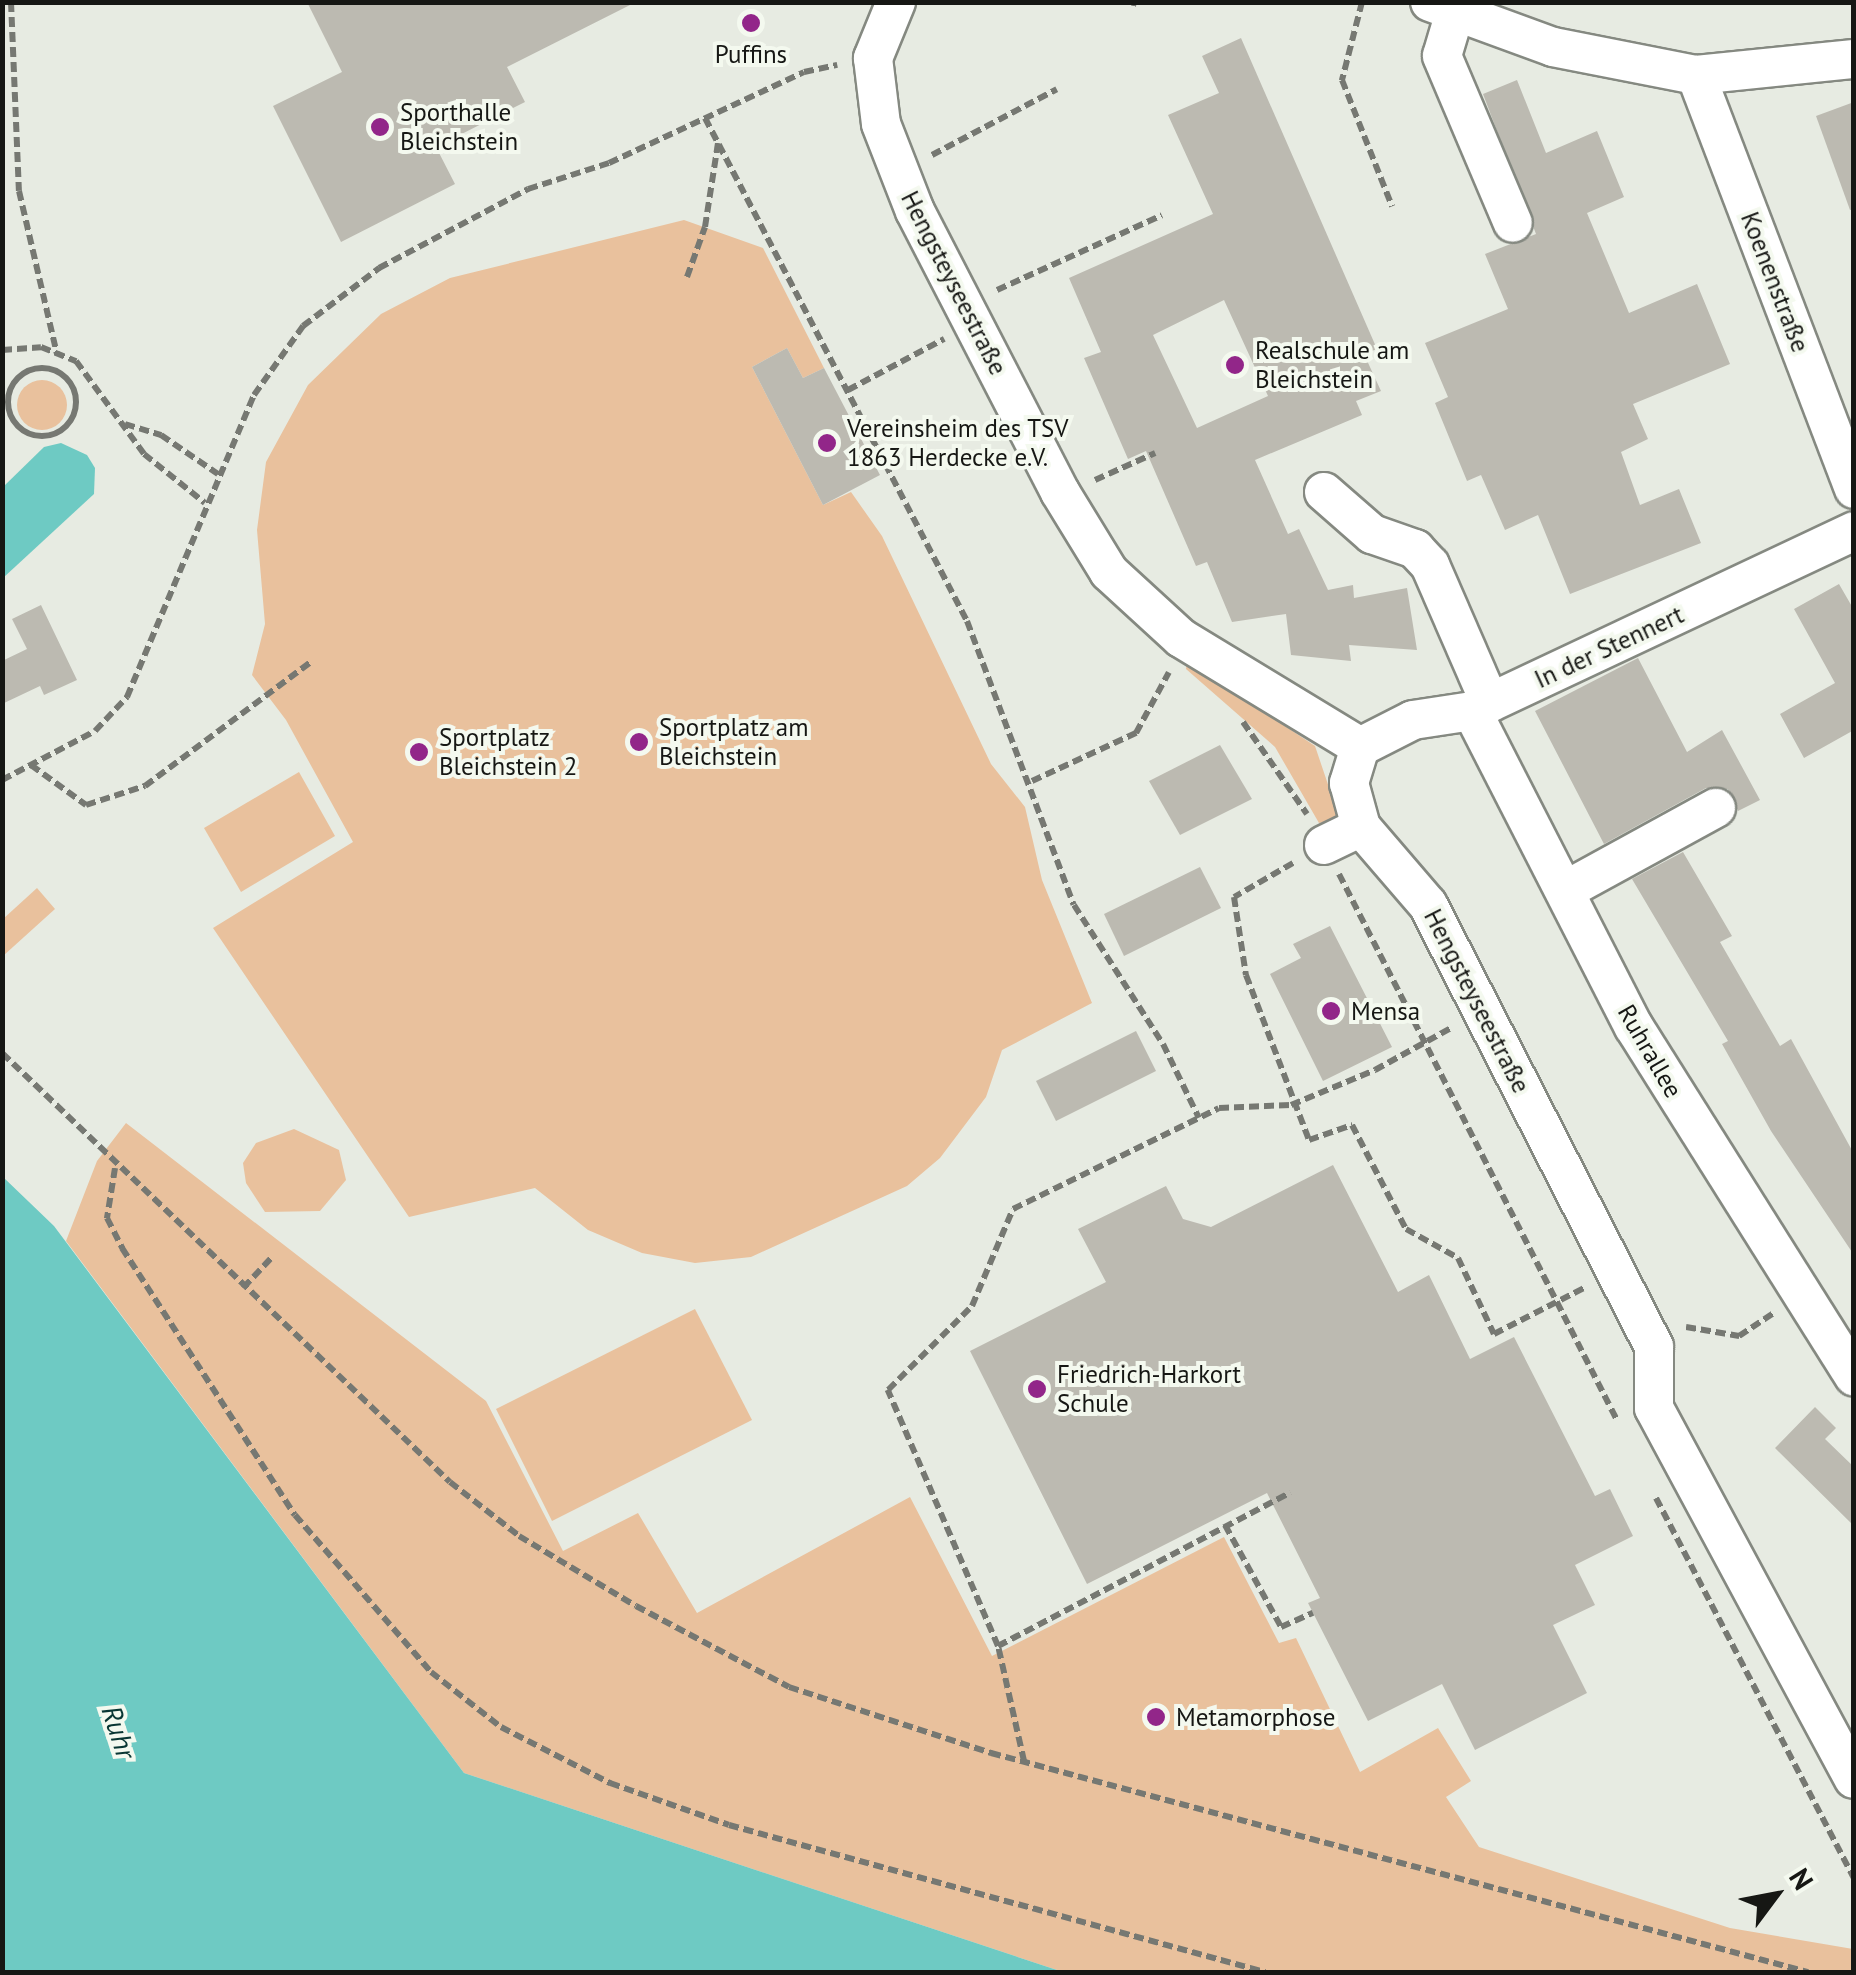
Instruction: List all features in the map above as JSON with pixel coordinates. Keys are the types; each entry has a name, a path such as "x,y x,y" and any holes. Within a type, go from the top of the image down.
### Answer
{"street":[{"name":"Hengsteyseestraße","path":"896,2 873,58 881,124 969,314 1062,494 1109,572 1181,638 1360,747 1350,783 1361,828 1380,856 1420,891 1483,1010 1654,1347 1654,1408 1854,1779"},
{"path":"1514,224 1442,56 1447,5 1553,47 1696,75 1854,59"},
{"name":"Koenenstraße","path":"1696,75 1854,488"},
{"name":"Ruhrallee","path":"1324,492 1372,534 1416,549 1430,565 1481,707 1634,1027 1854,1376"},
{"name":"In der Stennert","path":"1360,747 1413,720 1481,707 1854,531"},
{"path":"1566,890 1716,808"},
{"path":"1324,845 1361,828"}],"path":[{"path":"11,2 20,191 57,354"},
{"path":"1362,2 1342,80 1392,206"},
{"path":"2,780 94,731 127,698 254,395 302,326 378,268 528,189 610,163 804,72 873,58"},
{"path":"900,172 1057,88"},
{"path":"705,118 967,621 1032,780 1074,905 1163,1044 1199,1118"},
{"path":"686,277 705,227 718,142"},
{"path":"848,390 969,314 1162,215"},
{"path":"2,350 40,347 76,361 144,454 206,503"},
{"path":"38,368 62,374 75,393 72,418 49,436 17,427 5,406 15,380 38,368"},
{"path":"124,424 160,434 218,474"},
{"path":"1062,494 1155,453"},
{"path":"31,765 86,804 145,786 311,662"},
{"path":"1032,780 1136,732 1173,666 1185,676"},
{"path":"1236,716 1270,753 1324,845 1619,1424"},
{"path":"1288,866 1234,897 1246,975 1291,1105 1309,1140 1352,1125 1406,1229 1458,1258 1494,1334 1557,1302"},
{"path":"1024,1761 998,1646 888,1390 972,1306 1013,1209 1219,1108 1291,1105 1426,1042 1483,1010"},
{"path":"2,1052 115,1167 438,1471 519,1536 790,1686 1024,1761 1808,1972"},
{"path":"115,1167 108,1218 122,1248 295,1515 431,1672 501,1726 610,1784 730,1826 1265,1972"},
{"path":"243,1288 273,1256"},
{"path":"1704,1330 1738,1336 1800,1295"},
{"path":"998,1646 1290,1492"},
{"path":"1654,1494 1854,1878"},
{"path":"1225,1525 1280,1627 1313,1612"}],"shaded area":[{"name":"Sportplatz am Bleichstein","path":"684,220 763,248 824,368 803,378 787,348 752,367 823,505 851,492 882,536 991,764 1025,807 1042,880 1092,1003 1002,1050 986,1097 940,1158 907,1186 751,1257 695,1263 642,1253 588,1230 535,1188 409,1217 213,928 353,842 286,720 252,675 265,624 257,530 266,462 308,385 381,314 450,278"},
{"path":"42,380 60,387 67,405 60,423 42,430 24,423 17,405 24,387"},
{"path":"1187,661 1315,746 1340,820 1319,823 1275,747 1186,669"},
{"path":"299,772 335,836 241,892 204,828"},
{"path":"37,888 55,909 3,956 3,919"},
{"path":"126,1123 486,1401 563,1551 638,1513 697,1613 910,1497 992,1656 1224,1537 1279,1643 1296,1638 1360,1772 1438,1728 1471,1781 1446,1797 1479,1847 1730,1928 1853,1949 1853,1972 1063,1972 464,1773 66,1241 97,1161"},
{"path":"294,1129 339,1150 346,1180 320,1211 265,1212 246,1183 243,1163 256,1143"},
{"path":"695,1309 752,1420 552,1521 496,1409"}],"water":[{"path":"61,443 87,455 95,468 94,494 3,578 3,487 44,447"},
{"name":"Ruhr","path":"3,1177 54,1226 464,1773 1063,1972 3,1972"}],"building":[{"name":"Sporthalle Bleichstein","path":"307,2 636,2 507,67 525,102 436,147 455,184 341,242 273,106 342,72"},
{"path":"1241,38 1377,349 1364,354 1381,391 1356,401 1362,415 1255,460 1288,534 1299,529 1328,590 1353,585 1354,598 1407,588 1417,650 1349,645 1351,661 1291,655 1286,614 1232,622 1207,562 1196,566 1146,451 1128,459 1084,358 1101,352 1069,278 1213,214 1168,115 1219,93 1202,56","holes":["1224,300 1268,396 1197,428 1153,335"]},
{"path":"1517,80 1546,153 1597,131 1624,197 1587,213 1629,313 1697,284 1730,364 1633,404 1648,439 1621,452 1640,505 1679,489 1701,543 1570,594 1538,515 1505,530 1481,475 1467,481 1435,403 1448,397 1425,343 1508,309 1485,254 1536,234 1483,94"},
{"path":"1854,102 1854,209 1850,210 1816,116"},
{"name":"Vereinsheim des TSV 1863 Herdecke e.V.","path":"787,348 803,378 824,368 880,475 823,505 752,367"},
{"path":"1839,584 1854,610 1854,730 1804,758 1780,714 1835,683 1794,609"},
{"path":"41,605 77,680 44,695 40,686 2,704 2,661 27,649 12,619"},
{"path":"1638,658 1687,752 1722,730 1760,800 1738,811 1728,789 1706,788 1604,844 1535,711"},
{"path":"1220,745 1252,799 1180,835 1149,781"},
{"path":"1683,852 1732,936 1720,942 1780,1046 1791,1039 1854,1154 1854,1255 1771,1131 1722,1044 1728,1041 1632,879"},
{"path":"1200,867 1221,908 1124,956 1104,914"},
{"name":"Mensa","path":"1330,926 1392,1047 1323,1081 1270,974 1301,958 1293,944"},
{"path":"1136,1031 1156,1071 1056,1121 1036,1081"},
{"path":"1333,1165 1398,1292 1429,1275 1470,1359 1514,1337 1595,1496 1610,1489 1633,1536 1575,1565 1595,1605 1553,1625 1587,1693 1475,1750 1442,1684 1368,1721 1308,1603 1320,1598 1267,1493 1087,1584 970,1351 1106,1282 1078,1229 1166,1186 1183,1219 1211,1227"},
{"path":"1815,1407 1836,1428 1825,1439 1854,1467 1854,1526 1775,1448"}],"place":[{"name":"Puffins","path":"751,23"},
{"name":"Sporthalle Bleichstein","path":"380,127"},
{"name":"Realschule am Bleichstein","path":"1235,365"},
{"name":"Vereinsheim des TSV 1863 Herdecke e.V.","path":"827,443"},
{"name":"Sportplatz am Bleichstein","path":"639,742"},
{"name":"Sportplatz Bleichstein 2","path":"419,752"},
{"name":"Mensa","path":"1331,1011"},
{"name":"Friedrich-Harkort Schule","path":"1037,1389"},
{"name":"Metamorphose","path":"1156,1717"}]}
